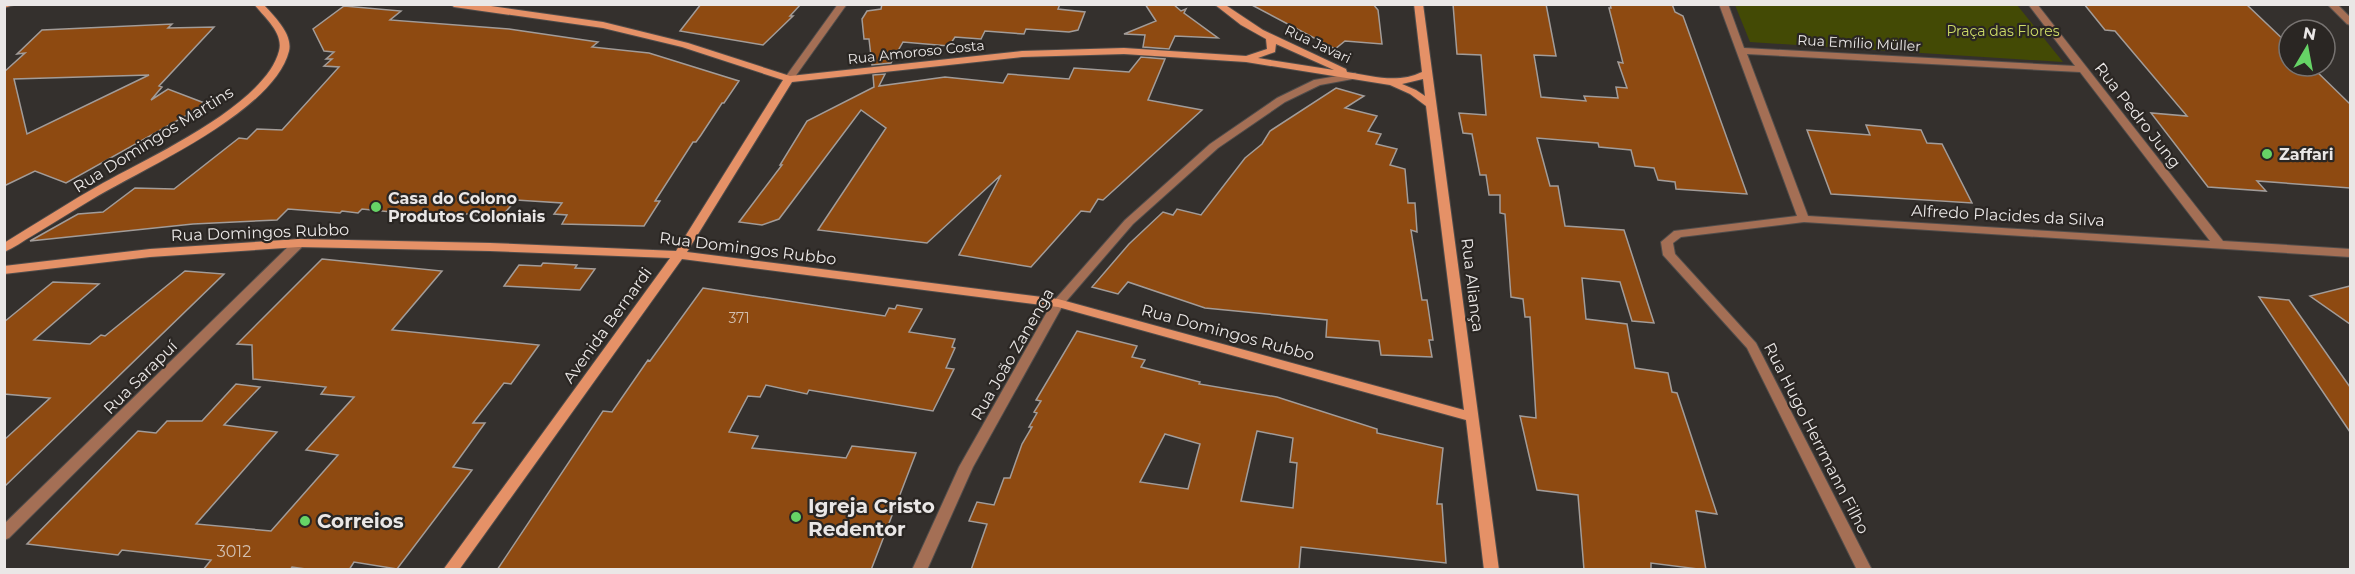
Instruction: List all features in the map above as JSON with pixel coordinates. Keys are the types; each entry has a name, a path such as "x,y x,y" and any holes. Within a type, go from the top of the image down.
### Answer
{"street":[{"path":"4,5 13,4"},
{"name":"Rua Domingos Martins","path":"4,248 106,186 165,154 227,115 255,93 278,70 285,48 279,29 258,4"},
{"name":"Rua Amoroso Costa","path":"454,4 603,25 685,45 789,79 1022,54 1124,51 1246,59 1388,82 1406,82 1418,79 1426,73"},
{"name":"Avenida Bernardi","path":"450,570 679,255 789,79 843,4"},
{"name":"Rua Javari","path":"1218,4 1224,11 1270,36 1355,76"},
{"name":"Rua Aliança","path":"1418,4 1492,570"},
{"path":"1723,4 1804,219"},
{"name":"Rua Pedro Jung","path":"2032,4 2219,244"},
{"path":"2331,4 2350,22"},
{"name":"Rua Javari","path":"1246,59 1272,50 1270,36"},
{"name":"Rua Emílio Müller","path":"1740,51 2083,69"},
{"name":"Rua João Zanenga","path":"919,570 966,467 1058,303 1129,222 1214,146 1281,100 1317,82 1355,76"},
{"name":"Rua Amoroso Costa","path":"1388,82 1413,92 1431,105"},
{"name":"Alfredo Placides da Silva","path":"1667,242 1678,234 1804,219 2350,253"},
{"name":"Rua Hugo Herrmann Filho","path":"1667,242 1669,255 1752,346 1865,570"},
{"name":"Rua Domingos Rubbo","path":"4,270 150,253 299,243 490,246 679,255 1058,303 1472,417"},
{"name":"Rua Sarapuí","path":"4,534 299,243"}],"green space":[{"name":"Praça das Flores","path":"1735,5 2017,5 2063,62 1750,42"}],"building":[{"path":"701,4 801,4 790,16 793,16 763,45 680,31"},
{"path":"882,4 1060,4 1058,9 1085,12 1078,30 1069,32 1026,29 1024,34 985,31 981,39 955,37 949,46 903,42 891,63 872,65 869,39 864,39 862,19 867,11 881,9"},
{"path":"1145,4 1173,4 1181,11 1186,9 1184,13 1218,38 1175,36 1169,49 1143,47 1145,35 1124,34 1156,21"},
{"path":"1250,4 1373,4 1378,10 1382,44 1345,41 1335,49"},
{"path":"1453,4 1546,4 1556,56 1534,55 1541,97 1586,101 1584,96 1618,98 1616,87 1627,88 1618,62 1623,63 1609,8 1611,8 1610,4 1672,4 1675,12 1683,16 1747,194 1676,189 1675,182 1658,180 1654,168 1635,166 1631,150 1599,147 1598,143 1537,138 1550,186 1558,186 1565,226 1624,230 1654,323 1632,321 1620,282 1582,278 1586,319 1627,324 1635,368 1668,373 1672,392 1677,393 1717,514 1696,511 1706,570 1651,563 1651,570 1584,570 1578,495 1537,490 1520,416 1536,418 1530,317 1525,317 1523,299 1511,297 1505,214 1500,213 1500,195 1489,195 1486,175 1480,175 1472,134 1463,133 1459,113 1486,115 1481,55 1457,54"},
{"path":"2084,4 2246,4 2277,34 2277,78 2323,78 2350,104 2350,188 2257,181 2266,191 2208,187 2151,113 2187,116 2115,31 2105,30"},
{"path":"344,6 401,11 390,20 509,29 598,42 592,47 649,53 739,81 696,142 693,142 655,201 660,201 644,226 562,224 567,215 554,214 562,203 516,200 501,217 468,214 412,214 362,209 358,213 342,211 340,213 288,209 277,220 193,224 30,241 78,214 103,212 135,188 174,189 239,138 247,139 257,129 282,130 339,67 324,66 332,59 326,59 334,52 324,51 313,29"},
{"path":"172,24 168,28 214,27 159,86 162,87 151,100 168,89 207,104 66,183 35,171 4,186 4,72 25,53 17,54 42,30","holes":["149,75 27,134 14,79"]},
{"path":"1141,57 1165,59 1148,100 1202,110 1103,200 1098,199 1090,212 1081,211 1031,267 959,255 1001,175 927,243 818,230 886,128 861,110 779,219 762,225 739,222 782,165 780,165 807,121 874,87 873,75 885,74 879,86 945,77 1003,83 1008,74 1069,79 1074,68 1129,72"},
{"path":"1336,88 1364,96 1345,108 1377,116 1368,131 1381,134 1376,144 1397,149 1390,165 1405,169 1408,203 1415,203 1417,232 1411,230 1422,300 1427,300 1433,340 1429,340 1432,357 1381,355 1379,341 1326,337 1327,320 1205,308 1128,282 1118,294 1092,287 1129,244 1163,212 1173,215 1177,209 1201,215 1245,158 1262,144 1270,131"},
{"path":"1866,125 1921,130 1927,143 1942,144 1972,203 1831,194 1807,130 1870,135"},
{"path":"322,259 442,271 392,330 539,345 511,384 504,383 473,423 485,423 453,467 472,470 397,569 354,562 349,570 313,570 292,567 290,570 203,570 211,560 122,550 118,555 27,544 138,431 156,433 167,421 202,421 236,384 260,387 224,425 277,432 196,524 271,531 338,455 306,450 354,397 321,394 326,387 253,379 252,345 237,344"},
{"path":"543,263 577,265 575,268 595,269 580,290 504,286 519,265 541,266"},
{"path":"185,271 224,274 4,487 4,440 50,398 4,394 4,322 53,282 99,284 34,340 90,344 101,335 105,336"},
{"path":"2350,286 2350,324 2310,296"},
{"path":"703,288 885,316 889,308 895,309 897,305 922,309 909,332 955,339 952,347 955,348 946,368 954,369 933,411 809,390 807,394 766,385 760,397 748,396 729,432 758,436 752,448 846,458 852,446 916,453 871,570 497,570 603,411 612,412"},
{"path":"2259,297 2289,300 2350,387 2350,432"},
{"path":"1077,331 1137,346 1132,357 1145,360 1141,367 1200,382 1199,384 1277,397 1377,429 1377,433 1443,448 1437,504 1442,504 1446,563 1301,547 1299,570 971,570 987,524 969,521 977,502 994,505 1004,478 1010,478 1022,444 1032,427 1029,427 1037,413 1034,412 1041,401 1036,400","holes":["1257,431 1293,438 1290,462 1297,463 1293,508 1241,501","1165,434 1200,444 1188,489 1140,482"]}],"place":[{"name":"Zaffari","path":"2267,154"},
{"name":"Casa do Colono Produtos Coloniais","path":"376,207"},
{"name":"Igreja Cristo Redentor","path":"796,517"},
{"name":"Correios","path":"305,521"}]}
